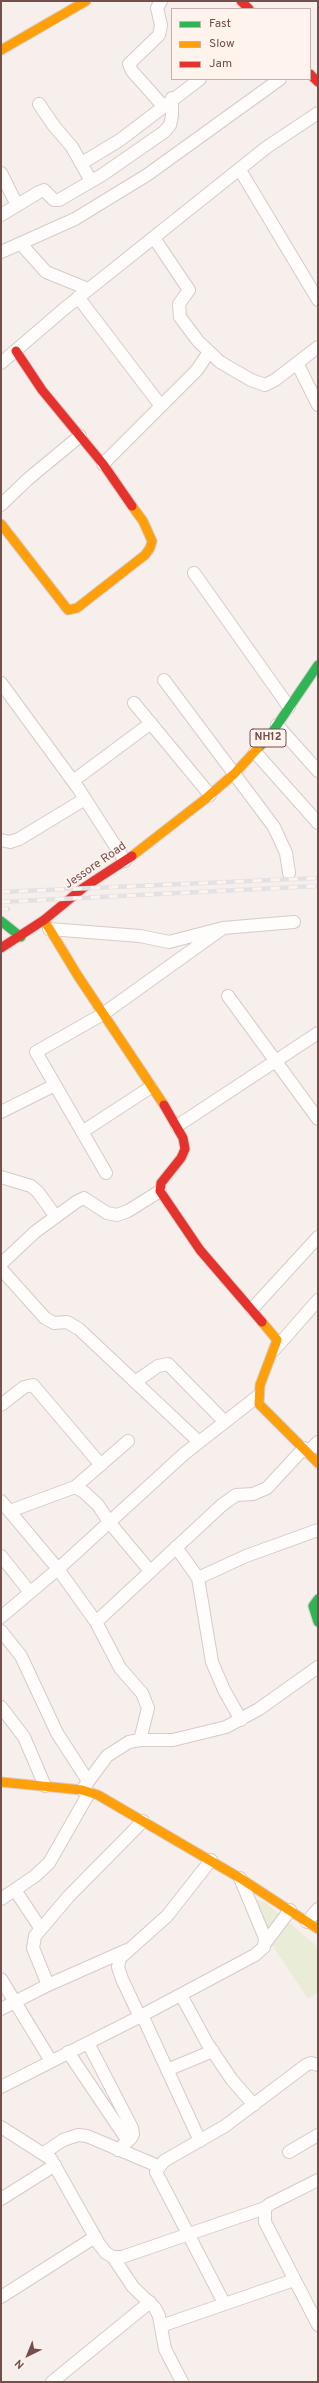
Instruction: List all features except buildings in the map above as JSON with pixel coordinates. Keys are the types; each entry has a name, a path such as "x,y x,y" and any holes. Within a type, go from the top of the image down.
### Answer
{"main road":[{"path":"1,50 86,1"},
{"path":"1,524 68,610 77,608 145,555 152,541 143,521 103,464 42,390 16,351"},
{"name":"NH12","path":"207,798 234,774 255,752 277,725 318,665"},
{"name":"Jessore Road","path":"1,948 47,924 83,888 125,861 207,798"},
{"path":"1,921 21,937"},
{"path":"47,924 103,1014 177,1126 183,1138 185,1149 181,1158 162,1183 160,1191 200,1250 277,1340 258,1396 259,1404 318,1463"},
{"path":"318,1599 313,1606 318,1622"},
{"path":"1,1782 86,1788 211,1860 318,1929"}],"street":[{"path":"1,215 44,190 54,200 59,200 91,181 164,132 170,125 172,116 168,102 132,71 129,64 159,35 161,25 157,8 161,1"},
{"path":"82,163 120,140 199,80"},
{"path":"2,250 21,244 75,220 147,175 279,80"},
{"path":"40,104 82,163 91,181"},
{"path":"1,363 88,289 240,170 267,147 318,113"},
{"path":"240,170 318,300"},
{"path":"1,173 17,205"},
{"path":"154,238 188,290 179,304 180,317 198,341 220,362 251,380 265,385 275,380 318,347"},
{"path":"21,244 46,272 88,289"},
{"path":"78,298 161,406"},
{"path":"103,464 197,370 209,352"},
{"path":"296,363 318,405"},
{"path":"1,505 28,479 80,436"},
{"path":"194,573 289,707"},
{"path":"164,680 278,833 286,853 289,873"},
{"path":"1,683 73,781 125,861"},
{"path":"134,703 151,723 207,798"},
{"path":"73,781 151,723"},
{"path":"277,725 318,771"},
{"path":"255,752 318,823"},
{"path":"1,840 10,842 19,839 85,800"},
{"path":"47,924 140,936 169,942 224,928 294,922"},
{"path":"106,1173 36,1052 103,1014 224,928"},
{"path":"228,996 318,1119"},
{"path":"177,1126 318,1033"},
{"path":"1,1112 55,1086"},
{"path":"82,1132 151,1087"},
{"path":"1,1176 31,1186 38,1192 56,1217"},
{"path":"1,1264 35,1232 84,1198 107,1213 117,1215 128,1211 160,1191"},
{"path":"252,1309 318,1237"},
{"path":"1,1269 45,1318 54,1323 67,1322 79,1329 199,1442"},
{"path":"275,1349 318,1300"},
{"path":"135,1382 163,1364 168,1364 224,1421"},
{"path":"1,1405 24,1387 33,1385 101,1465"},
{"path":"1,1617 199,1442 258,1396"},
{"path":"10,1511 76,1488 128,1440"},
{"path":"96,1622 229,1499 236,1495 254,1494 267,1488 306,1450 318,1442"},
{"path":"76,1488 92,1498 109,1522 150,1571"},
{"path":"1,1500 58,1568 96,1622 120,1668 146,1701 147,1715 140,1740"},
{"path":"198,1578 246,1556 318,1530"},
{"path":"176,1547 198,1578 212,1662 224,1690 241,1720"},
{"path":"1,1556 29,1591"},
{"path":"1,1631 21,1656 57,1733 86,1788"},
{"path":"1,1899 49,1863 86,1788 107,1756 129,1742 140,1740 174,1740 226,1727 241,1720 273,1700 318,1667"},
{"path":"1,1707 24,1737 45,1786"},
{"path":"48,1985 33,1948 35,1936 69,1896 143,1821"},
{"path":"200,2141 167,2070 139,2016 118,1967 120,1958 127,1950 167,1916 211,1860"},
{"path":"240,1878 266,1942"},
{"path":"15,1890 41,1929"},
{"path":"307,1922 318,1909"},
{"path":"1,2087 256,1955 290,1910"},
{"path":"1,2009 14,2001 48,1985 127,1950"},
{"path":"1,1979 50,2061"},
{"path":"181,1995 213,2051 232,2080 254,2105"},
{"path":"88,2043 134,2134 128,2142 118,2150"},
{"path":"167,2070 213,2051"},
{"path":"68,2052 128,2142"},
{"path":"224,2303 189,2235 157,2179 156,2172 158,2166 200,2141 254,2105 306,2065 311,2063 318,2065"},
{"path":"3,2132 44,2154 55,2165 95,2237 106,2253 113,2257 129,2282 150,2302 159,2316 165,2349 182,2382"},
{"path":"44,2154 63,2140 78,2135 87,2136 158,2166"},
{"path":"289,2152 318,2135"},
{"path":"1,2199 55,2165"},
{"path":"113,2257 122,2257 265,2208 318,2180"},
{"path":"265,2208 265,2222 318,2325"},
{"path":"1,2297 95,2237"},
{"path":"161,2326 294,2280"},
{"path":"52,2382 150,2302"}],"green space":[{"path":"254,1899 265,1902 318,1947 318,1992 308,1999 267,1937"}],"railway":[{"path":"1,892 318,878"},
{"path":"1,902 318,886"},
{"path":"1,909 8,909"}],"traffic: fast":[{"path":"258,748 269,737 318,665"},
{"path":"1,921 21,937"},
{"path":"318,1599 313,1606 318,1622"}],"traffic: slow":[{"path":"1,50 86,1"},
{"path":"1,524 68,610 77,608 145,555 150,548 152,541 143,521 132,506"},
{"path":"132,856 204,800 234,774 258,748"},
{"path":"44,920 78,976 164,1105"},
{"path":"262,1322 277,1340 260,1385 259,1404 318,1463"},
{"path":"1,1782 82,1790 98,1795 240,1878 318,1929"}],"traffic: jam":[{"path":"241,1 248,8"},
{"path":"311,75 318,82"},
{"path":"16,351 42,390 103,464 132,506"},
{"path":"1,948 44,920 83,888 132,856"},
{"path":"164,1105 183,1138 185,1149 181,1158 161,1183 160,1191 200,1250 262,1322"}]}
